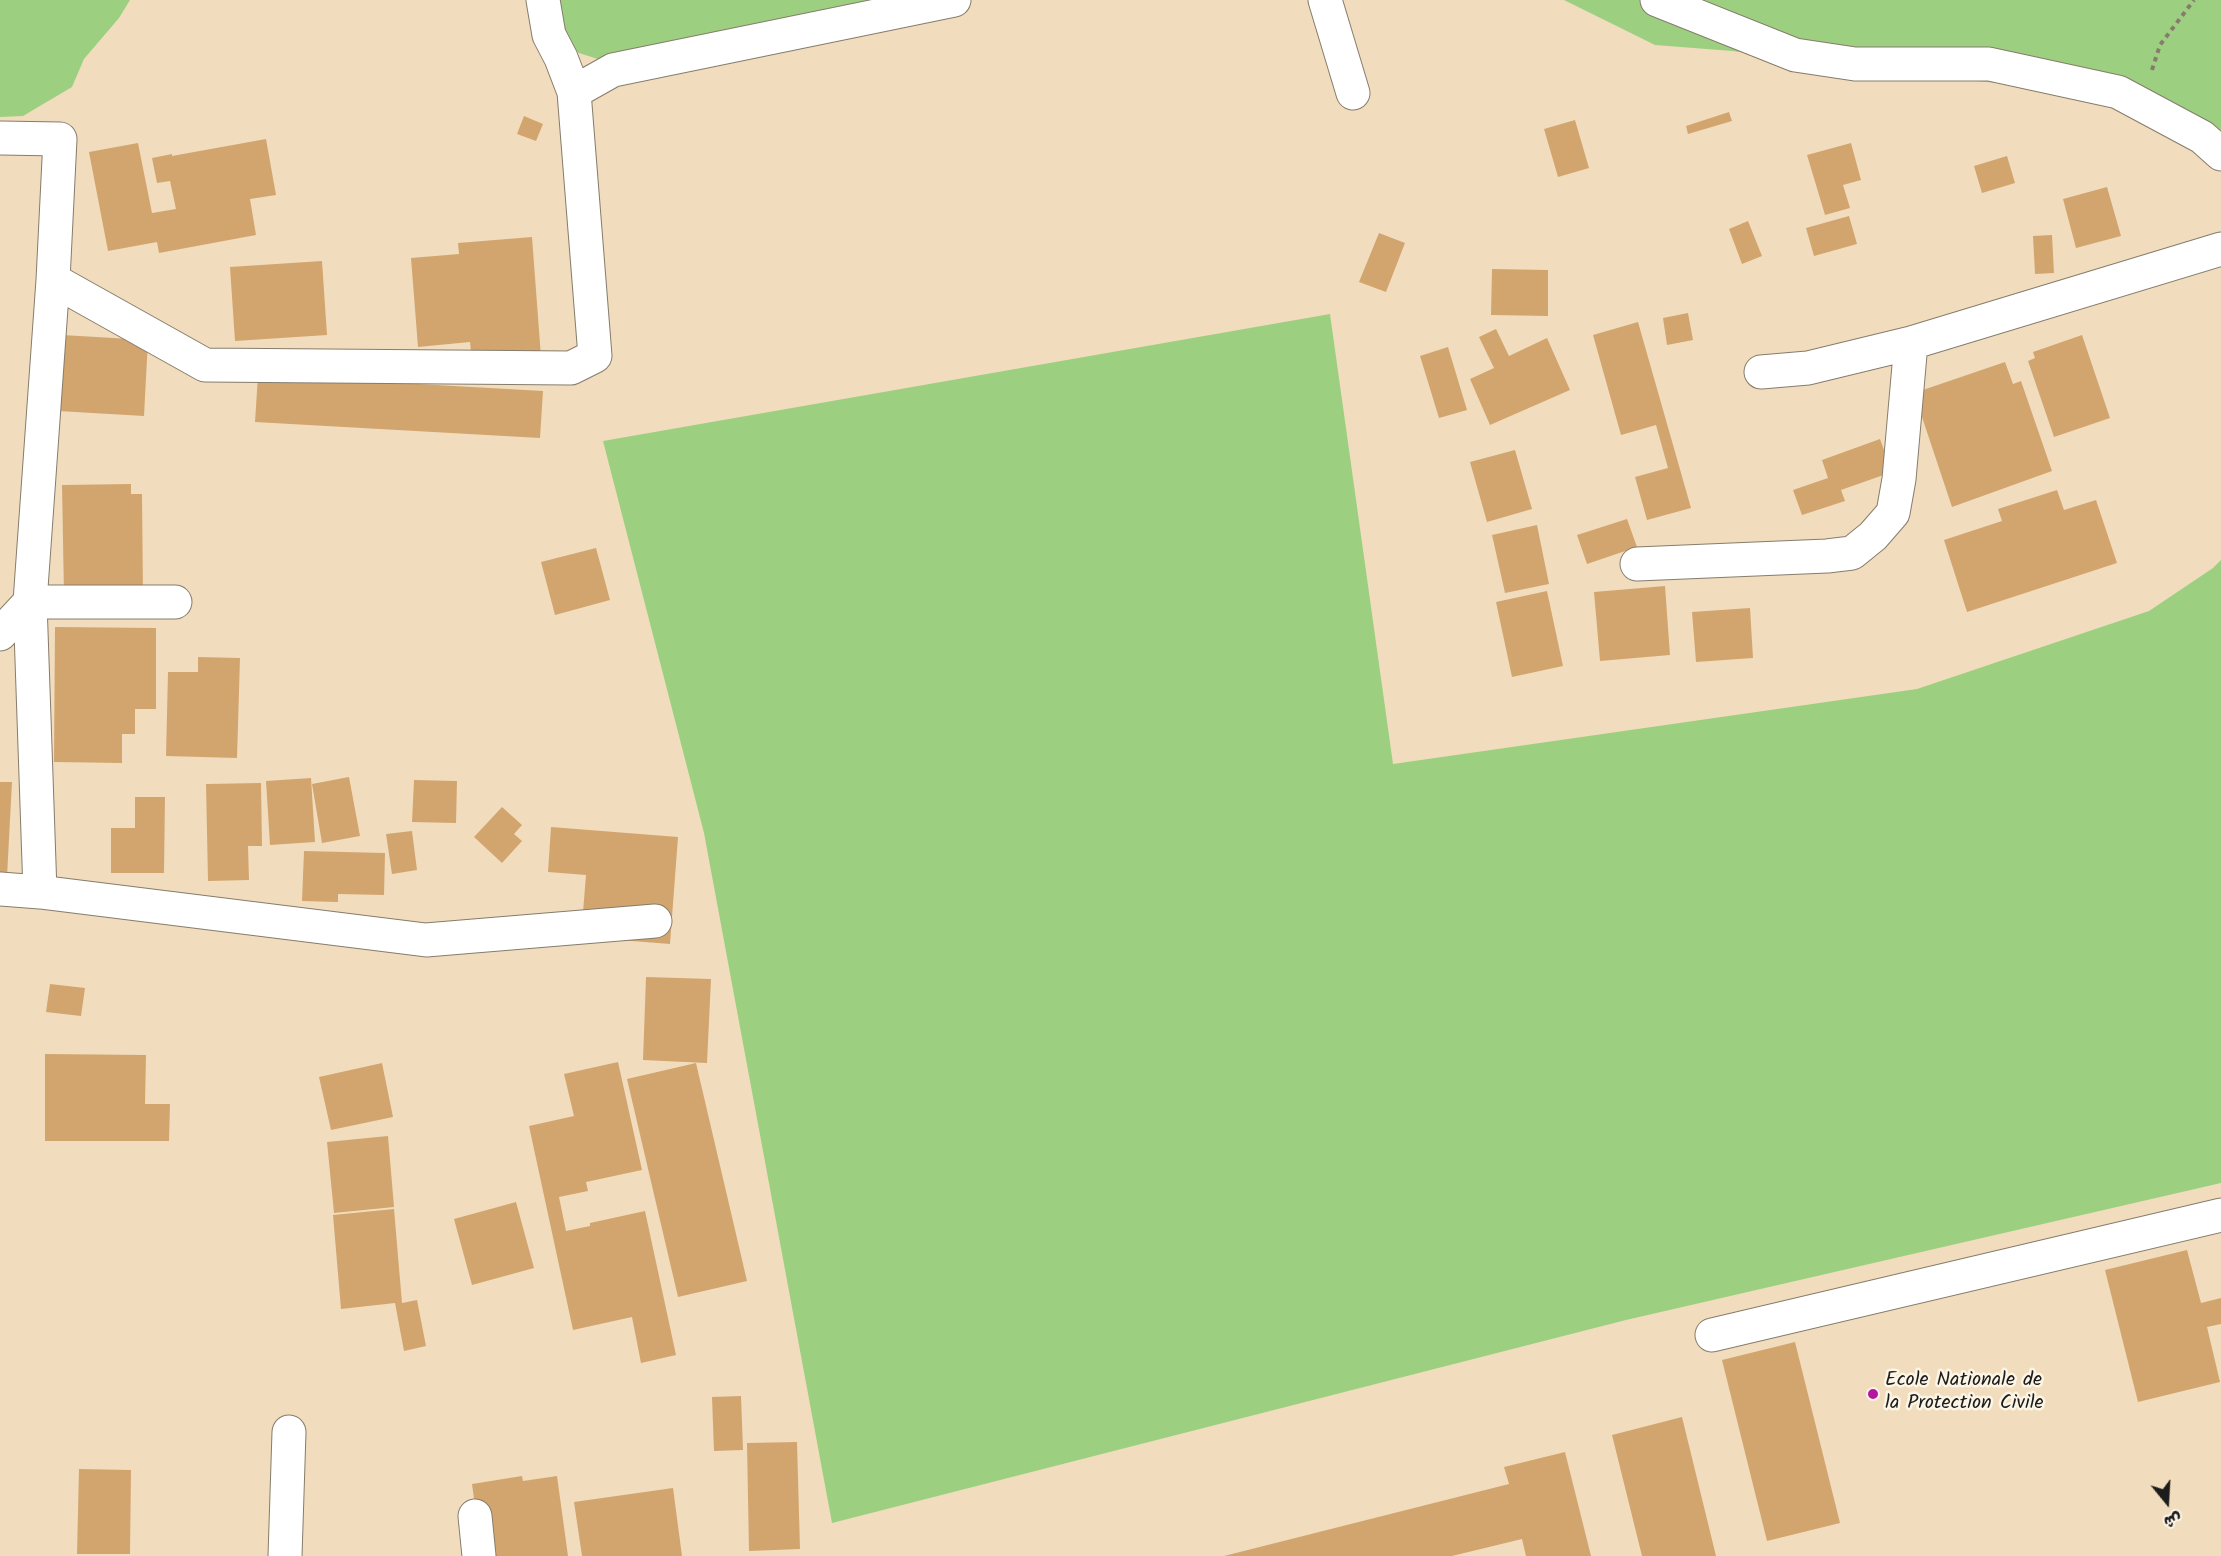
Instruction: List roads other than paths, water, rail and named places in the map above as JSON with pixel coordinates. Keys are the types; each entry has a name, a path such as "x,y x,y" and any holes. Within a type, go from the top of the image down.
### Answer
{"street":[{"path":"53,280 205,365 571,368 595,356 574,92 549,35 543,0"},
{"path":"574,92 613,70 954,0"},
{"path":"1325,0 1353,93"},
{"path":"1657,0 1795,55 1855,64 1989,64 2118,92 2202,137 2221,154"},
{"path":"0,138 60,139 53,280 30,602 40,891"},
{"path":"1761,372 1808,368 1911,343 2221,249"},
{"path":"1637,564 1852,553 1873,536 1893,513 1899,478 1911,343"},
{"path":"0,634 30,602 175,602"},
{"path":"0,889 40,891 426,940 655,921"},
{"path":"1712,1335 2221,1215"},
{"path":"285,1556 289,1432"},
{"path":"475,1516 479,1556"}],"place":[{"name":"Ecole Nationale de la Protection Civile","path":"1873,1394"}]}
